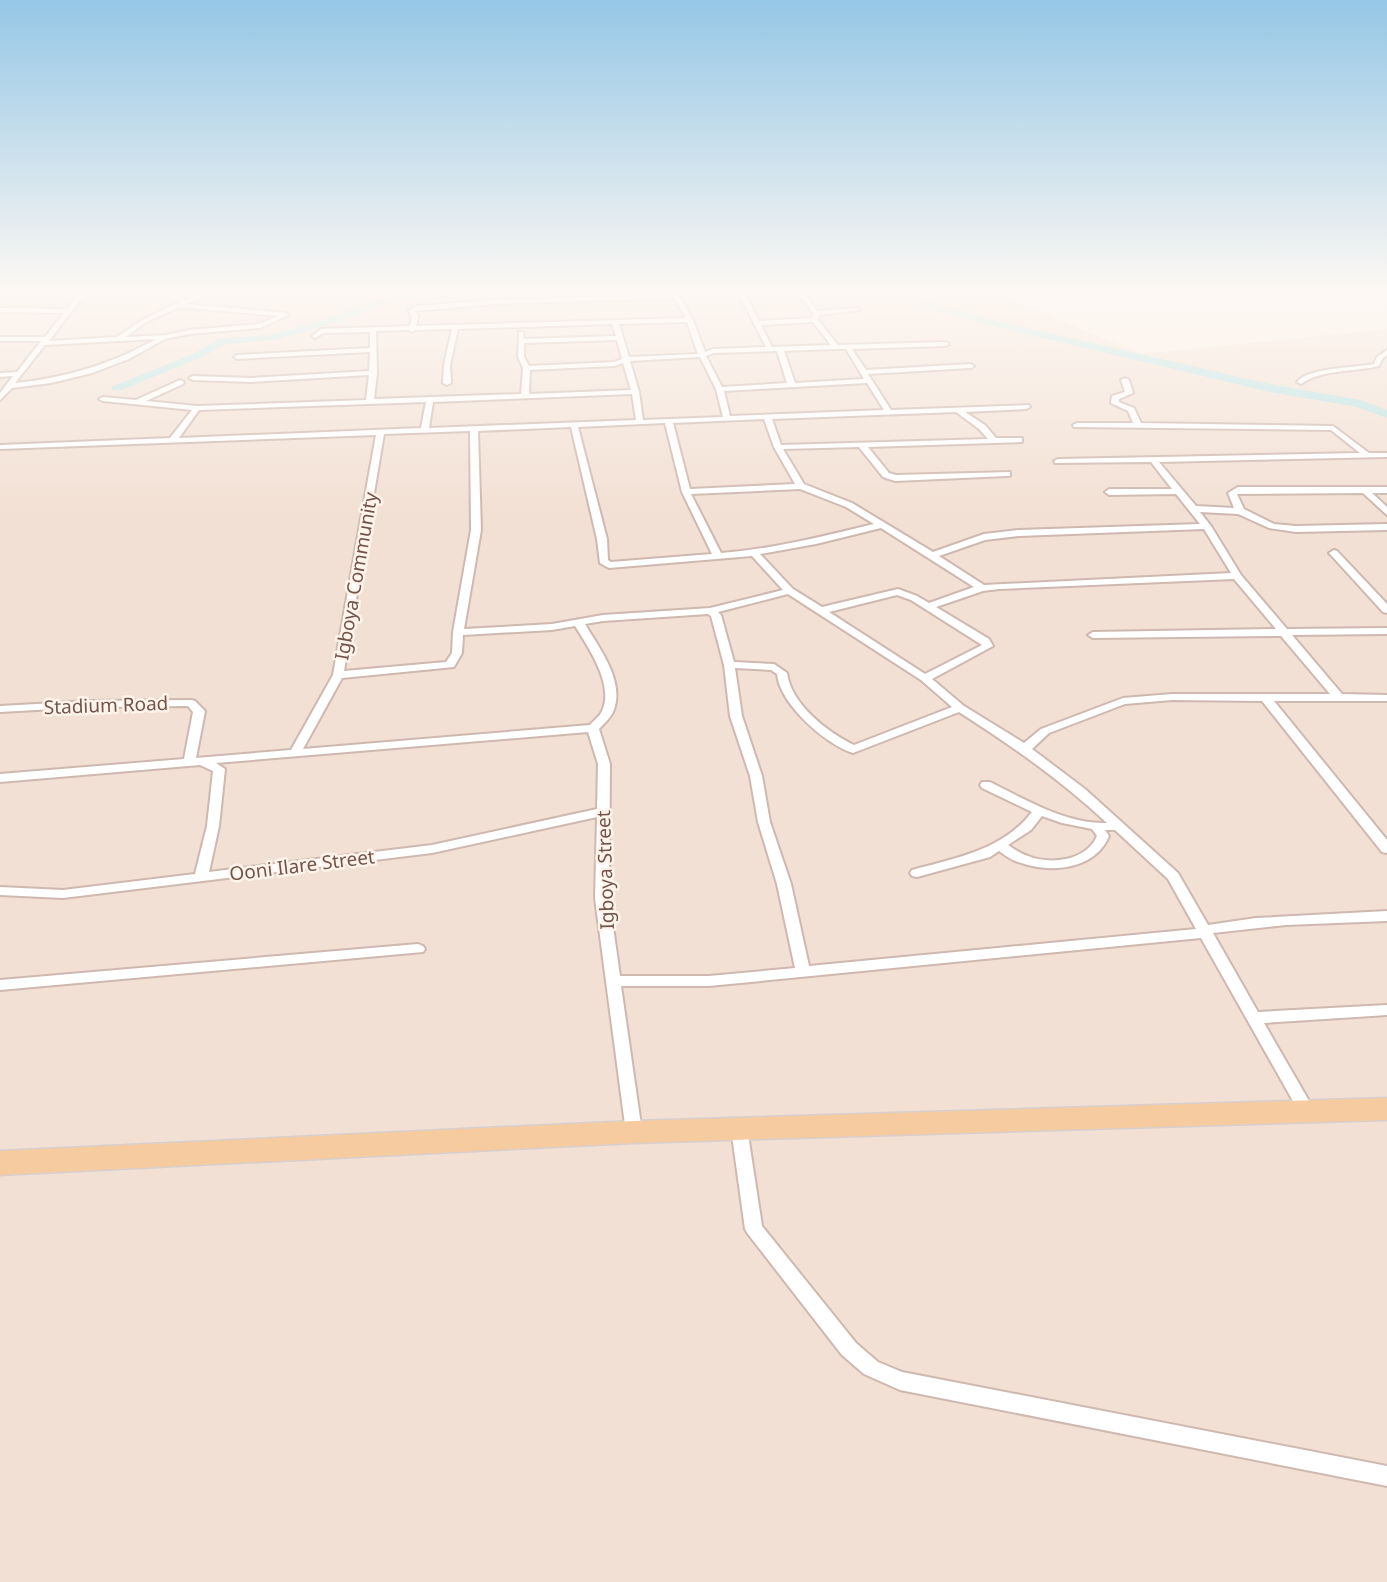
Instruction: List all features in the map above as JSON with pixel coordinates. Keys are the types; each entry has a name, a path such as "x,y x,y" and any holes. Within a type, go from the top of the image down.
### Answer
{"main road":[{"path":"0,1163 634,1132 1387,1109"}],"street":[{"path":"0,398 26,364"},
{"path":"10,386 67,379 107,364"},
{"path":"370,400 373,364"},
{"path":"447,364 447,383"},
{"path":"525,364 527,368 525,395"},
{"path":"527,368 586,364"},
{"path":"627,364 640,422"},
{"path":"707,364 720,389 727,418"},
{"path":"785,364 792,386"},
{"path":"859,364 890,413"},
{"path":"1301,382 1328,370 1353,371 1377,364"},
{"path":"864,372 971,366"},
{"path":"193,378 251,380 373,373"},
{"path":"0,375 18,374"},
{"path":"1125,380 1129,393 1115,398 1115,403 1132,410 1138,425"},
{"path":"135,403 180,382"},
{"path":"720,389 868,382"},
{"path":"103,399 197,408 635,391"},
{"path":"425,430 430,399"},
{"path":"0,447 1026,407"},
{"path":"172,440 197,408"},
{"path":"958,410 982,427 994,441"},
{"path":"767,417 778,447 801,486"},
{"path":"669,422 687,492 718,556"},
{"path":"574,425 602,539 603,561 609,565 754,553 881,525"},
{"path":"1077,425 1333,428 1366,454"},
{"path":"338,675 444,667 454,662 476,530 474,429"},
{"name":"Igboya Community","path":"296,751 338,675 381,431"},
{"path":"778,447 1019,440"},
{"path":"862,445 886,475 895,478 1007,474"},
{"path":"1058,461 1387,455"},
{"path":"1153,459 1207,526 1237,576 1339,698"},
{"path":"687,492 801,486 838,500 982,588"},
{"path":"1240,511 1232,493 1238,490 1387,490"},
{"path":"1109,492 1179,491"},
{"path":"1366,491 1387,512"},
{"path":"1193,509 1240,511 1272,526 1296,529 1387,527"},
{"path":"932,555 984,537 1019,533 1207,526"},
{"path":"754,553 790,591 925,678 960,708 1025,748 1081,792 1173,876 1308,1113"},
{"path":"1334,554 1387,610"},
{"path":"928,606 982,588 1237,576"},
{"path":"458,632 552,627 578,622 710,611 790,591"},
{"path":"819,611 898,592 928,606 985,641 988,646 925,678"},
{"path":"710,611 716,615 729,665 736,716 756,776 764,822 784,884 803,971"},
{"path":"0,778 296,751 334,752 593,728 607,713 611,691 599,657 578,622"},
{"path":"1093,635 1387,631"},
{"path":"729,665 774,667 782,673 784,688 809,717 833,739 853,749 960,708"},
{"path":"1025,748 1045,731 1124,701 1172,697 1387,698"},
{"path":"1266,698 1387,849"},
{"name":"Stadium Road","path":"0,709 139,702 191,704 199,710 195,762"},
{"name":"Igboya Street","path":"593,728 604,764 602,898 634,1132"},
{"path":"195,762 219,769 214,826 201,876"},
{"path":"986,785 1040,810 1098,829 1118,826"},
{"path":"917,873 985,855 1027,827 1040,810"},
{"name":"Ooni Ilare Street","path":"0,891 63,894 432,849 602,812"},
{"path":"999,845 1024,859 1075,862 1090,856 1101,844 1103,836 1098,829"},
{"path":"613,981 709,981 1196,935 1202,930 1387,916"},
{"path":"0,985 418,949"},
{"path":"1253,1018 1387,1010"},
{"path":"739,1128 754,1229 849,1349 870,1368 900,1381 1387,1476"}],"shaded area":[{"path":"0,364 1387,364 1387,1582 0,1582"}],"waterway":[{"path":"117,387 176,364"},
{"path":"1167,364 1270,388 1360,404 1387,414"}]}
